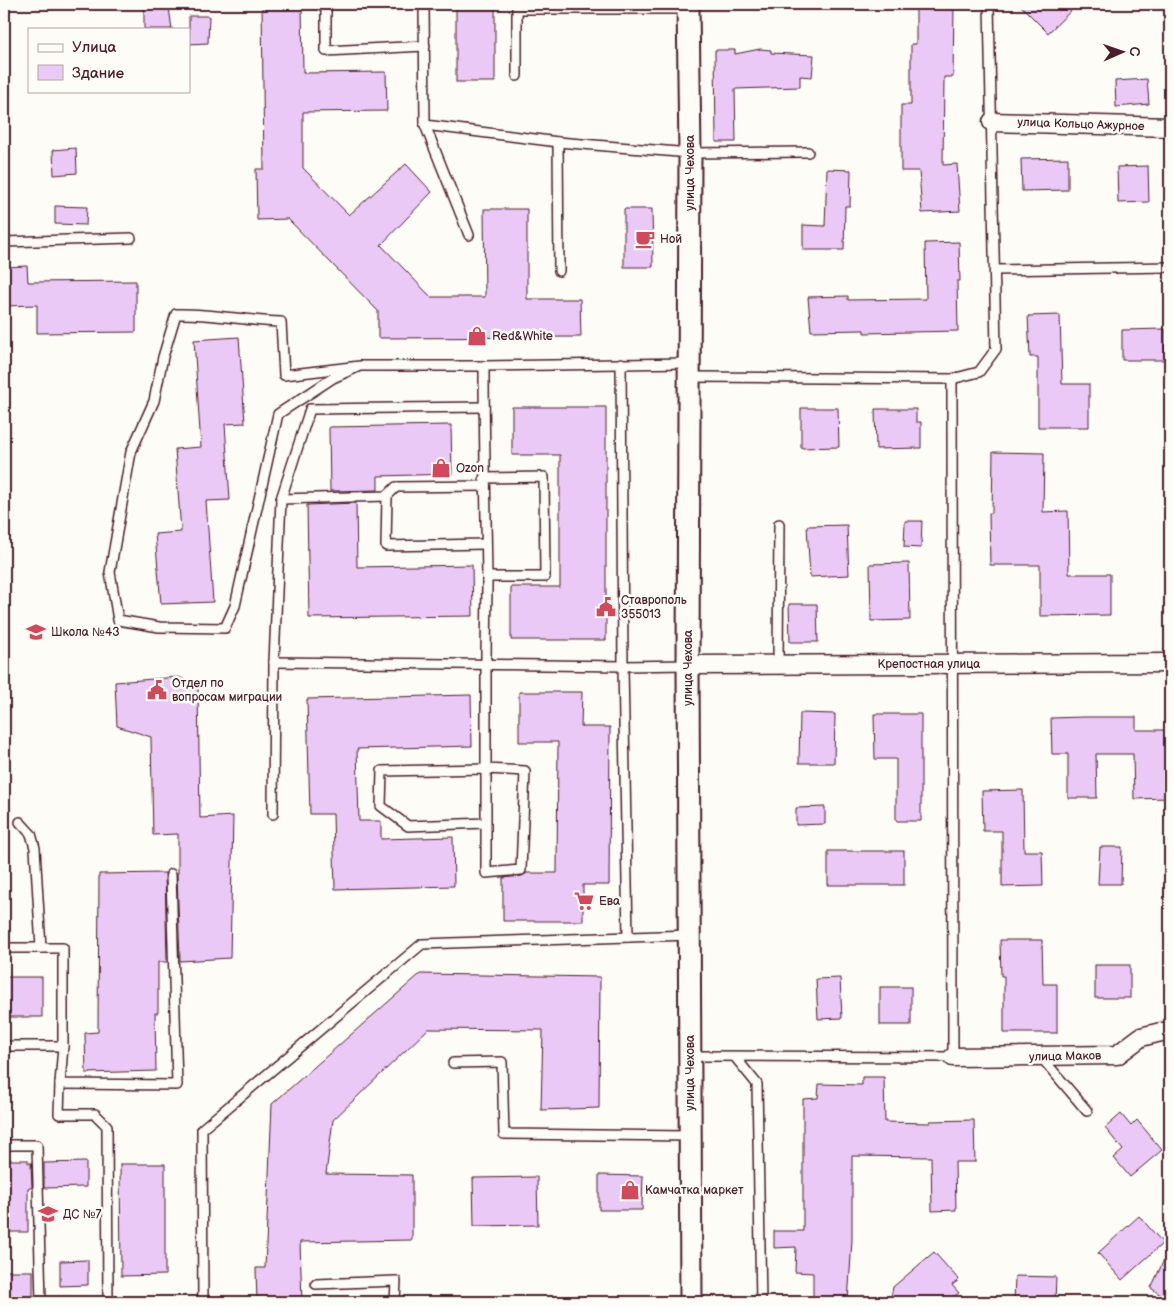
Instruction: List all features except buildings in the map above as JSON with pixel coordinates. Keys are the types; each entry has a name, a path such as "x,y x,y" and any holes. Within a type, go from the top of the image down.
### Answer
{"street":[{"name":"улица Чехова","path":"688,6 690,153 688,665 691,1302"},
{"name":"улица Кольцо Ажурное","path":"992,122 1170,127"},
{"name":"Крепостная улица","path":"688,665 1170,663"},
{"name":"улица Маков","path":"954,1057 1117,1055 1141,1037 1161,1032 1170,1032"}],"lane":[{"path":"326,4 326,51 425,46"},
{"path":"424,4 425,125 469,235"},
{"path":"360,366 333,378 278,414 235,606 225,628 159,627 118,620 110,572 131,452 154,401 163,357 176,314 281,322 284,375 360,366 622,363 689,370 952,379 979,372 996,349 989,4"},
{"path":"517,76 517,6 688,6"},
{"path":"425,125 558,142 690,153 808,152"},
{"path":"558,142 559,271"},
{"path":"4,242 130,238"},
{"path":"995,270 1170,267"},
{"path":"622,363 623,666 628,937"},
{"path":"484,366 485,544 487,578 486,664 486,769 486,823 486,872 521,870 525,771 486,769 382,771 381,806 408,826 486,823"},
{"path":"690,1056 954,1057 952,379"},
{"path":"272,814 274,662 281,499 310,409 484,407"},
{"path":"281,499 387,496 396,487 544,478 545,577 487,578"},
{"path":"387,496 386,546 485,544"},
{"path":"778,664 779,524"},
{"path":"274,662 688,665"},
{"path":"20,822 31,834 36,848 41,948"},
{"path":"60,1084 177,1084 171,874"},
{"path":"203,1302 202,1129 422,944 690,935"},
{"path":"4,948 63,948 63,1046 59,1114 96,1114 107,1126 108,1302"},
{"path":"4,1046 63,1046"},
{"path":"735,1057 757,1084 761,1302"},
{"path":"1041,1057 1087,1111"},
{"path":"453,1063 502,1062 504,1134 690,1136"},
{"path":"4,1145 37,1144 41,1302"},
{"path":"316,1284 396,1281 395,1302"}],"place":[{"name":"Ной","path":"645,239"},
{"name":"Red&White","path":"477,336"},
{"name":"Ozon","path":"441,468"},
{"name":"Ставрополь 355013","path":"606,607"},
{"name":"Школа №43","path":"36,632"},
{"name":"Отдел по вопросам миграции","path":"157,690"},
{"name":"Ева","path":"584,901"},
{"name":"Камчатка маркет","path":"630,1190"},
{"name":"ДС №7","path":"48,1214"}]}
